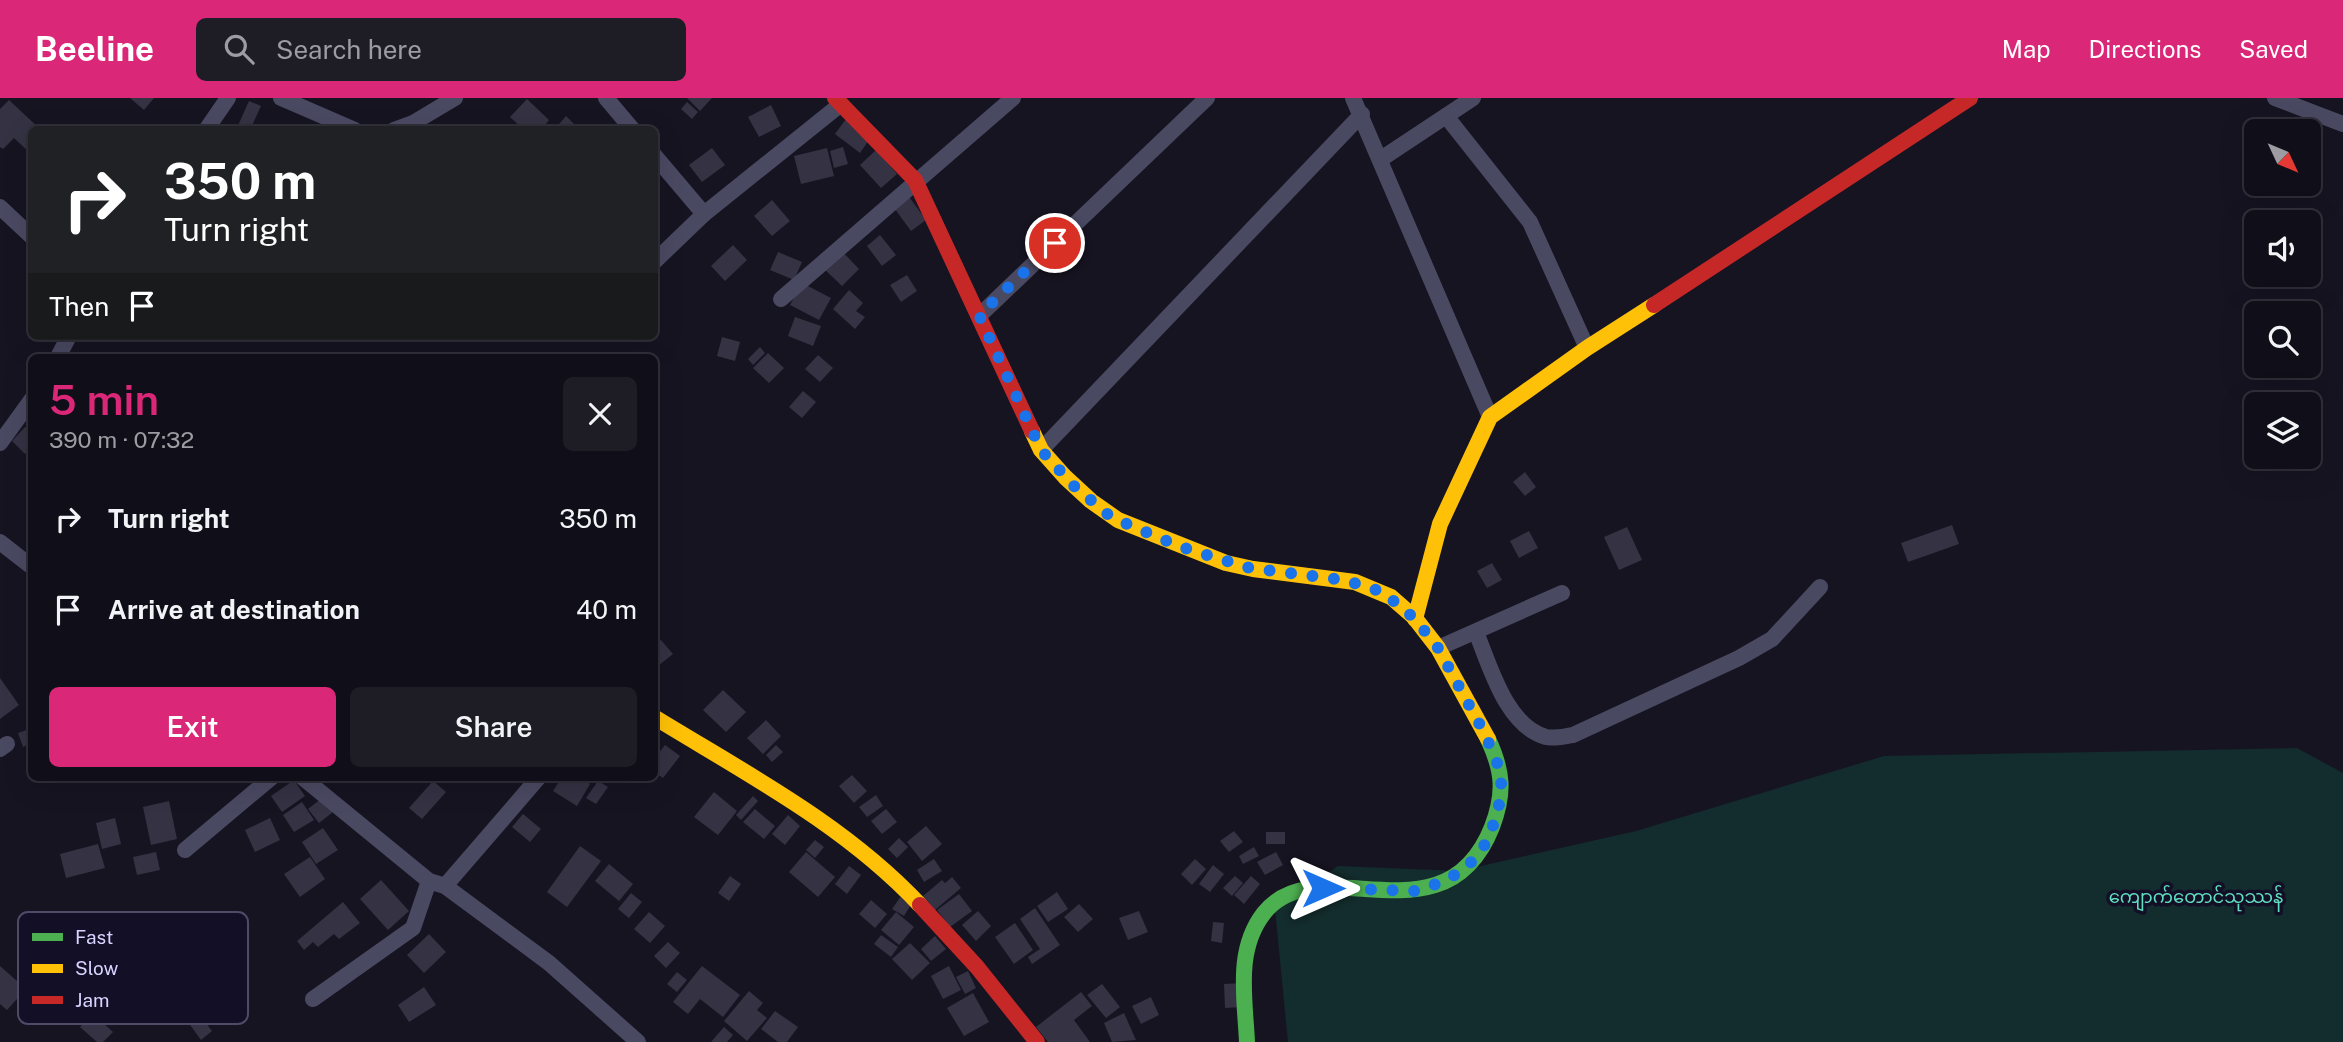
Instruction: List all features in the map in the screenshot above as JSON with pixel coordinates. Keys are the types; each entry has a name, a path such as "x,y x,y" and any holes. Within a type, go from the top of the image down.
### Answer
{"street":[{"path":"209,126 228,98"},
{"path":"281,98 346,126"},
{"path":"405,126 455,98"},
{"path":"606,98 630,126"},
{"path":"781,299 915,180 1013,98"},
{"path":"979,315 1208,98"},
{"path":"1353,98 1490,417"},
{"path":"1381,159 1473,98"},
{"path":"1415,619 1440,524 1490,417 1587,348 1970,98"},
{"path":"2276,98 2343,124"},
{"path":"658,258 704,214 838,101 915,180 1041,450 1074,486 1111,517 1181,547 1250,568 1344,580 1383,592 1415,619 1438,648 1486,736 1502,775 1498,814 1484,846 1467,867 1445,881 1415,891 1338,888 1309,889 1285,895 1267,910 1252,932 1244,959 1247,1042"},
{"path":"1041,450 1362,114"},
{"path":"1446,116 1530,222 1587,348"},
{"path":"658,160 704,214"},
{"path":"0,207 28,233"},
{"path":"0,443 28,404"},
{"path":"0,542 28,564"},
{"path":"1476,632 1504,701 1528,729 1548,738 1573,735 1739,658 1772,639 1821,587"},
{"path":"1438,648 1562,593"},
{"path":"658,719 821,819 899,883 977,967 1037,1042"},
{"path":"185,850 267,781"},
{"path":"307,781 429,881 445,886 550,963 638,1042"},
{"path":"445,886 537,781"},
{"path":"313,999 413,928 429,881"}],"green space":[{"name":"ကျောက်တောင်သုဿန်","path":"2297,748 2343,773 2343,1042 1288,1042 1275,909 1338,866 1459,871 1636,831 1884,756"}],"building":[{"path":"130,98 154,98 144,110"},
{"path":"687,98 712,98 700,111"},
{"path":"527,99 549,120 544,126 520,126 510,117"},
{"path":"9,100 37,126 28,126 28,151 14,138 3,149 0,147 0,109"},
{"path":"249,101 261,106 252,126 238,126"},
{"path":"687,102 698,112 692,119 681,109"},
{"path":"771,105 781,126 759,137 748,117"},
{"path":"566,116 576,126 557,126"},
{"path":"846,119 871,137 860,153 835,134"},
{"path":"843,147 848,164 834,168 830,151"},
{"path":"712,148 725,165 702,182 689,165"},
{"path":"827,148 834,176 801,184 794,156"},
{"path":"876,150 897,174 881,188 860,165"},
{"path":"907,194 926,220 911,231 892,205"},
{"path":"772,200 790,221 772,236 754,216"},
{"path":"880,235 896,255 882,266 867,246"},
{"path":"733,245 747,260 725,281 711,266"},
{"path":"839,248 859,269 842,286 821,266"},
{"path":"778,252 802,262 794,280 770,270"},
{"path":"907,275 917,291 901,302 890,285"},
{"path":"802,283 831,298 819,320 790,305"},
{"path":"849,290 863,303 856,311 865,317 855,329 833,309"},
{"path":"795,317 821,326 813,346 788,336"},
{"path":"722,337 740,342 735,361 717,356"},
{"path":"760,347 765,353 753,365 748,359"},
{"path":"768,353 784,368 769,383 753,368"},
{"path":"818,355 833,368 820,382 805,369"},
{"path":"803,391 816,402 802,418 789,407"},
{"path":"25,427 28,430 28,451 25,454 12,441"},
{"path":"1525,472 1536,487 1525,496 1513,482"},
{"path":"1952,525 1959,544 1908,562 1901,543"},
{"path":"1627,527 1642,560 1619,570 1604,537"},
{"path":"1529,531 1538,548 1519,558 1510,541"},
{"path":"1492,563 1502,580 1487,588 1477,571"},
{"path":"661,640 673,654 658,666 658,642"},
{"path":"0,678 19,705 0,719"},
{"path":"723,690 746,712 726,732 703,710"},
{"path":"766,720 781,736 763,754 747,738"},
{"path":"28,729 28,745 23,747 18,733"},
{"path":"665,745 680,756 663,778 658,775 658,754"},
{"path":"776,745 783,752 772,762 766,755"},
{"path":"852,775 867,791 854,803 839,786"},
{"path":"295,781 305,796 282,812 271,796"},
{"path":"433,781 446,792 422,819 409,808"},
{"path":"559,781 585,781 590,784 577,806 553,791"},
{"path":"598,781 608,787 596,804 586,798"},
{"path":"714,792 737,811 718,835 694,817"},
{"path":"876,795 883,806 867,817 859,807"},
{"path":"753,796 758,801 741,820 736,815"},
{"path":"322,798 333,812 319,823 308,809"},
{"path":"169,801 177,839 151,845 143,807"},
{"path":"302,802 314,820 294,832 283,815"},
{"path":"755,809 775,826 764,839 743,822"},
{"path":"886,809 897,822 882,834 871,821"},
{"path":"523,814 541,829 530,842 512,827"},
{"path":"788,815 800,826 785,845 772,834"},
{"path":"115,818 121,844 102,849 96,823"},
{"path":"270,818 280,840 255,852 245,830"},
{"path":"926,826 942,844 922,861 907,842"},
{"path":"323,828 338,850 316,864 302,842"},
{"path":"1234,831 1243,842 1229,852 1220,841"},
{"path":"1266,832 1285,832 1285,844 1266,844"},
{"path":"899,838 908,847 897,858 888,849"},
{"path":"815,840 824,847 815,858 806,850"},
{"path":"98,844 105,868 66,878 60,854"},
{"path":"580,846 601,861 567,907 547,892"},
{"path":"1254,847 1259,856 1243,864 1239,856"},
{"path":"156,852 160,870 137,875 133,857"},
{"path":"806,852 835,877 818,897 789,872"},
{"path":"1276,852 1283,865 1265,875 1257,862"},
{"path":"310,857 325,879 300,897 284,874"},
{"path":"934,859 942,871 924,882 917,870"},
{"path":"1195,859 1206,869 1192,885 1181,874"},
{"path":"609,864 633,884 619,901 595,881"},
{"path":"1213,865 1224,874 1210,892 1199,884"},
{"path":"849,866 861,875 847,894 835,884"},
{"path":"730,876 741,884 729,901 718,893"},
{"path":"1235,876 1243,883 1232,896 1223,888"},
{"path":"1251,876 1260,884 1244,904 1234,895"},
{"path":"952,877 961,888 935,910 923,896 942,880 945,883"},
{"path":"381,880 409,911 388,930 360,899"},
{"path":"1057,892 1068,909 1048,922 1037,906"},
{"path":"631,893 642,902 629,918 618,909"},
{"path":"959,894 972,911 950,927 937,910"},
{"path":"901,896 912,903 904,916 892,909"},
{"path":"871,900 887,914 875,928 859,914"},
{"path":"343,902 360,923 339,939 334,934 318,947 313,942 304,950 297,941"},
{"path":"1079,904 1093,919 1078,932 1064,917"},
{"path":"1035,908 1060,945 1032,964 1028,957 1040,949 1020,919"},
{"path":"978,911 991,926 976,941 962,925"},
{"path":"1139,911 1148,932 1128,940 1119,918"},
{"path":"649,912 665,926 650,943 634,929"},
{"path":"896,912 914,927 899,945 881,930"},
{"path":"1213,922 1224,923 1222,943 1211,941"},
{"path":"1015,923 1033,950 1014,964 995,937"},
{"path":"429,934 446,952 424,973 407,955"},
{"path":"881,935 898,947 891,957 874,944"},
{"path":"935,936 946,949 931,961 921,949"},
{"path":"668,942 680,953 666,968 654,956"},
{"path":"910,943 930,963 912,980 892,959"},
{"path":"0,966 18,982 18,998 7,1010 0,1004"},
{"path":"702,966 740,995 723,1017 700,999 688,1014 673,1002"},
{"path":"949,966 961,990 943,999 931,976"},
{"path":"968,971 976,988 965,994 956,977"},
{"path":"677,972 687,980 677,992 667,984"},
{"path":"1242,983 1243,1007 1225,1008 1224,984"},
{"path":"1102,984 1120,1007 1106,1018 1087,995"},
{"path":"424,987 436,1005 409,1022 398,1005"},
{"path":"749,991 763,1003 757,1010 767,1018 747,1041 724,1021"},
{"path":"1081,992 1092,1006 1074,1020 1090,1042 1048,1042 1036,1027"},
{"path":"973,993 989,1022 964,1036 947,1008"},
{"path":"1151,997 1159,1015 1141,1024 1132,1006"},
{"path":"775,1011 798,1027 787,1042 778,1042 761,1029"},
{"path":"1124,1013 1136,1040 1112,1042 1104,1023"},
{"path":"83,1024 104,1024 113,1032 103,1042 97,1042 80,1027"},
{"path":"189,1024 207,1024 212,1031 201,1040"},
{"path":"724,1027 733,1035 727,1042 711,1042"}],"traffic: fast":[{"path":"1247,1042 1245,958 1255,927 1264,913 1287,895 1316,888 1413,889 1444,882 1471,863 1492,827 1499,803 1499,772 1488,739"}],"traffic: slow":[{"path":"1415,619 1440,524 1490,417 1587,348 1654,305"},
{"path":"1032,431 1041,450 1065,477 1091,501 1118,520 1226,563 1355,582 1391,597 1414,617 1438,648 1488,739"},
{"path":"658,719 759,780 827,825 891,876 920,905"}],"traffic: jam":[{"path":"835,98 915,180 1032,431"},
{"path":"1654,305 1970,98"},
{"path":"920,905 977,967 1037,1042"}],"route":[{"path":"1055,243 979,315 1041,450 1074,486 1111,517 1181,547 1250,568 1344,580 1383,592 1415,619 1438,648 1486,736 1502,775 1498,814 1484,846 1467,867 1445,881 1415,891 1323,888"}]}
